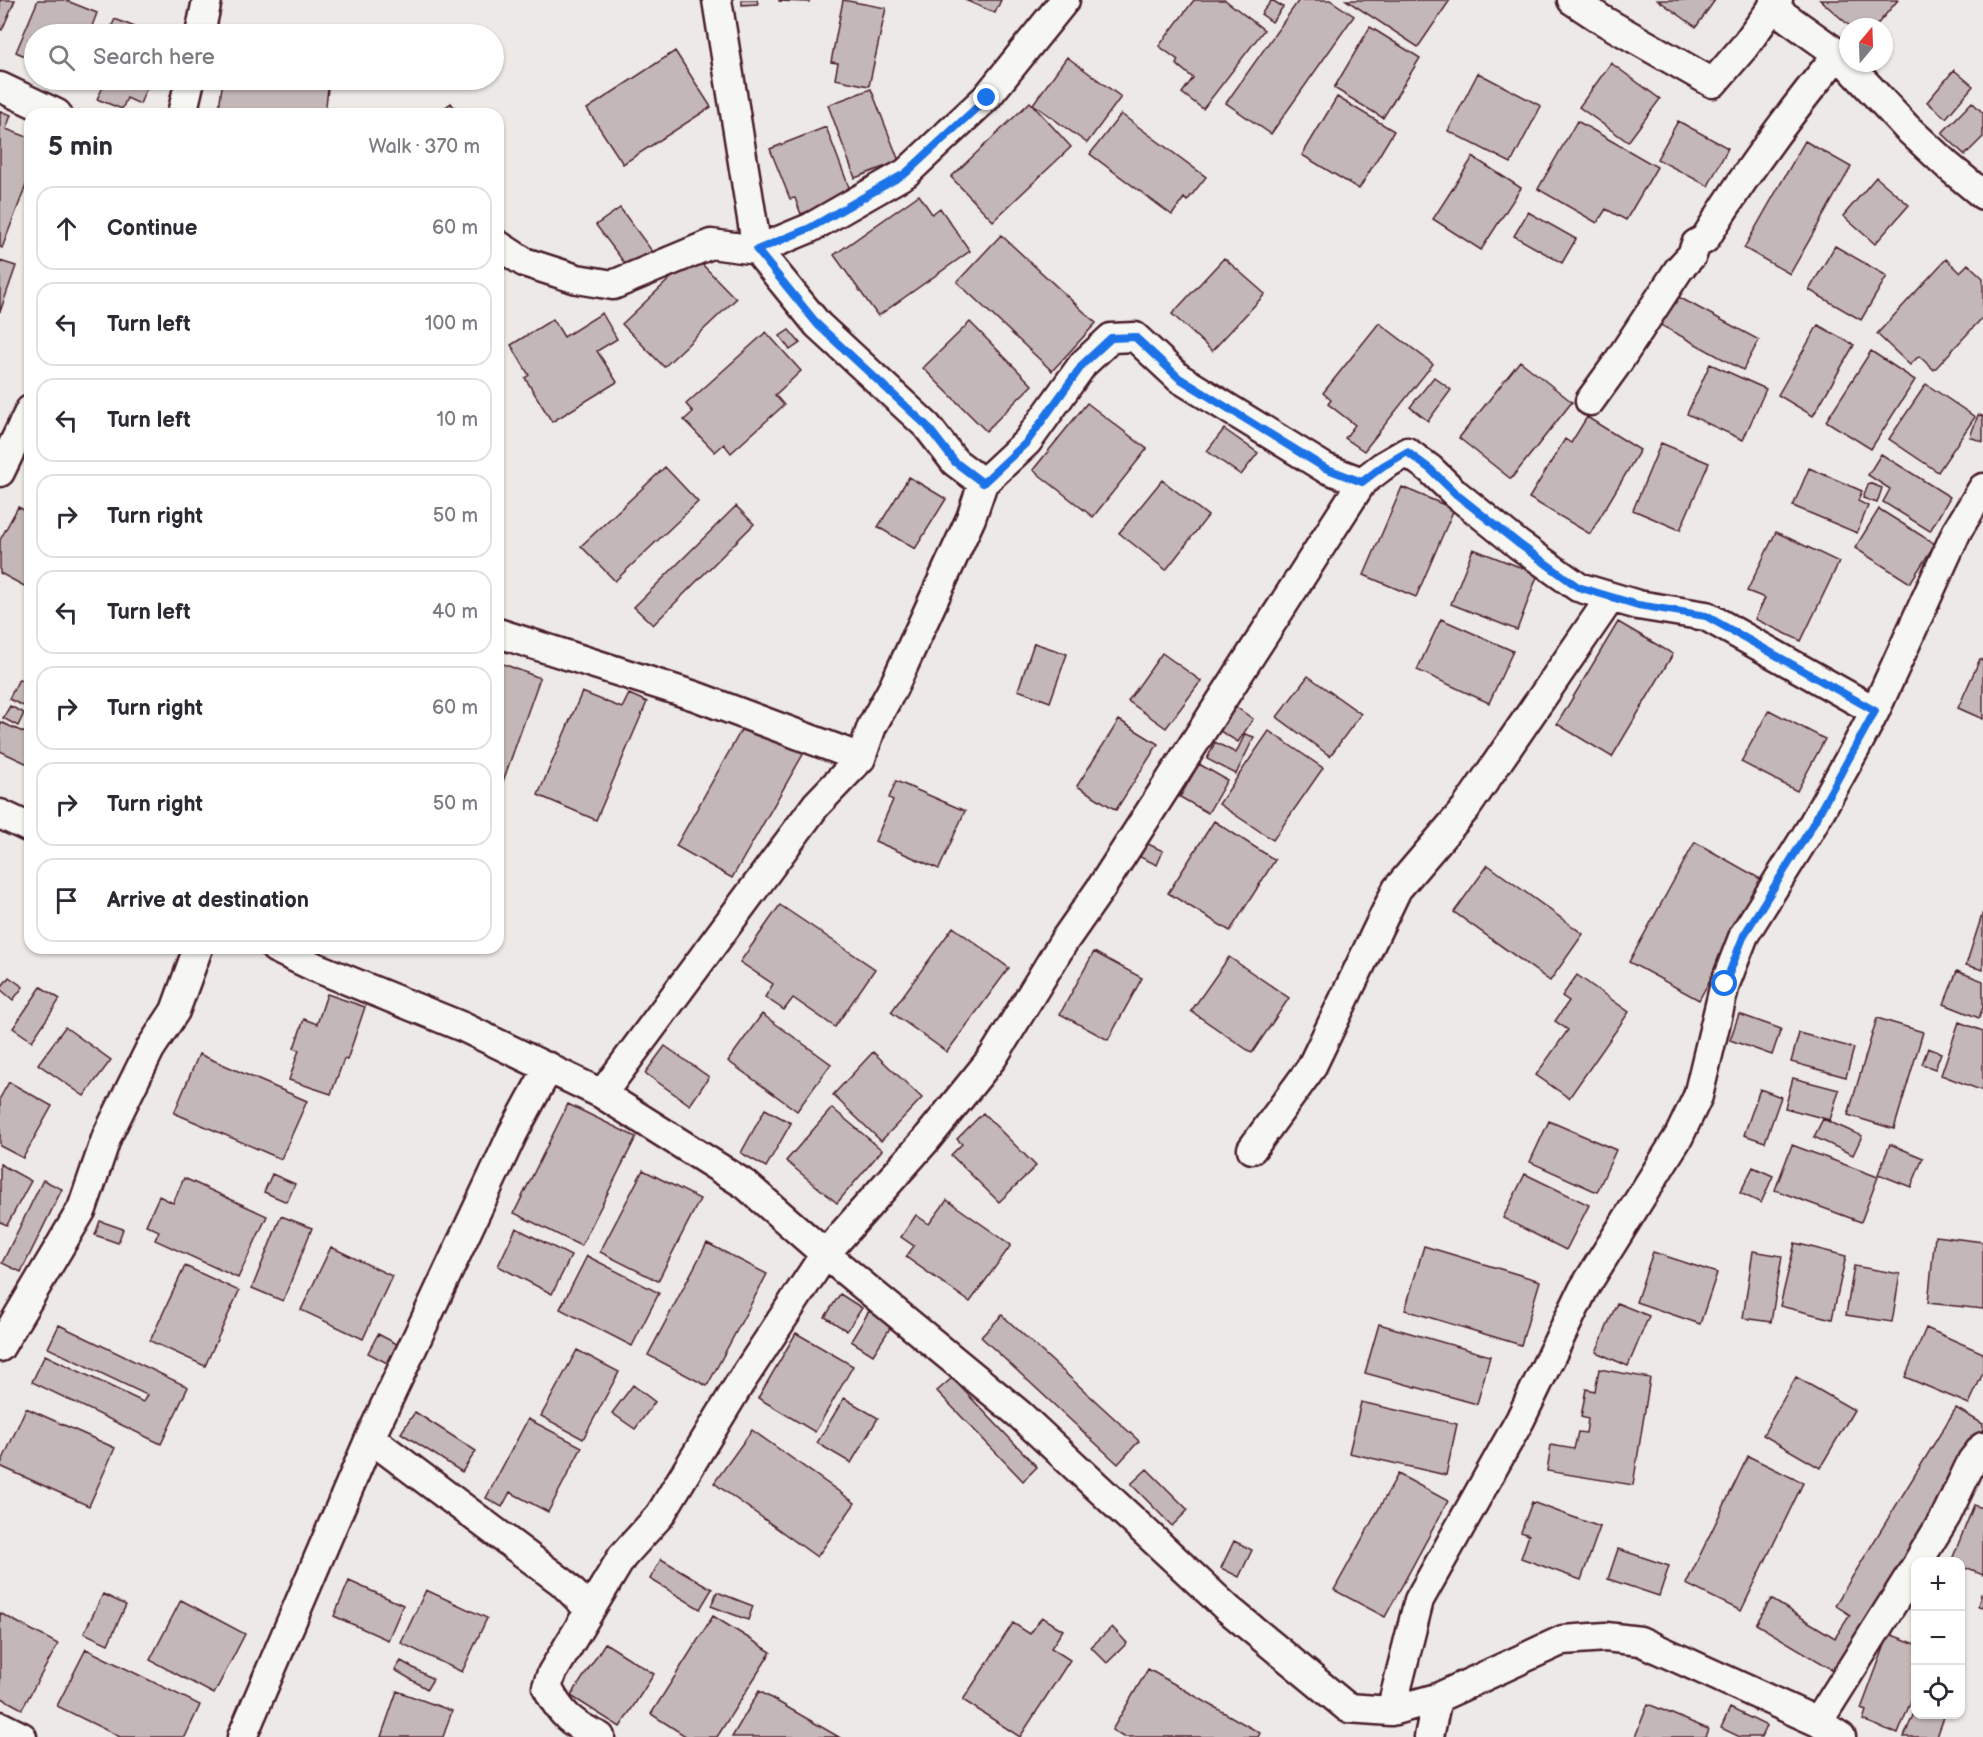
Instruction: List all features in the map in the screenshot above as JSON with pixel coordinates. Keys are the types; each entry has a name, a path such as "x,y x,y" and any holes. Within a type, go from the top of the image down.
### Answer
{"street":[{"path":"202,24 207,0"},
{"path":"717,0 757,250 818,325 927,426 955,462 983,483"},
{"path":"504,249 524,262 577,279 613,285 711,244 757,250 810,228 906,173 987,98 1065,0"},
{"path":"1572,0 1604,21 1713,83 1775,3 1838,54 1907,128 1983,195"},
{"path":"1590,402 1679,269 1692,255 1696,244 1705,238 1739,183 1781,124 1838,54"},
{"path":"0,87 44,108"},
{"path":"183,108 188,90"},
{"path":"602,1094 816,805 861,758 872,726 893,688 971,518 983,483 1027,442 1083,364 1111,338 1135,337 1179,378 1325,468 1362,482"},
{"path":"0,472 24,426"},
{"path":"600,1737 578,1727 556,1706 547,1687 552,1673 622,1557 660,1515 740,1383 825,1254 925,1141 993,1057 1064,941 1101,888 1362,482 1407,452 1519,544 1578,587 1638,605 1706,616 1875,711"},
{"path":"1391,1711 1419,1600 1520,1420 1583,1290 1678,1136 1698,1096 1725,984 1744,935 1809,831 1875,711 1957,531 1983,488"},
{"path":"1252,1149 1311,1068 1397,889 1466,808 1611,597"},
{"path":"504,635 695,696 861,758"},
{"path":"0,814 24,825"},
{"path":"0,1347 82,1209 106,1136 150,1049 175,1011 196,954"},
{"path":"287,954 315,968 463,1027 549,1067 602,1094 746,1185 825,1254 1019,1414 1228,1609 1348,1708 1391,1711 1437,1698 1563,1640 1606,1638 1640,1641 1830,1729 1911,1575"},
{"path":"242,1737 370,1438 513,1133 549,1067"},
{"path":"370,1438 562,1582 590,1610"},
{"path":"1921,1557 1946,1516 1972,1461 1983,1447"},
{"path":"1429,1737 1437,1698"},
{"path":"0,1726 22,1737"}],"building":[{"path":"0,0 15,0 2,30 0,29"},
{"path":"38,0 65,0 97,13 93,24 28,24"},
{"path":"742,0 757,0 758,4 742,5"},
{"path":"809,0 809,2 779,1"},
{"path":"843,0 886,8 869,86 835,79 838,63 831,62"},
{"path":"965,0 1001,0 995,13"},
{"path":"1194,0 1225,0 1264,30 1203,109 1182,93 1193,78 1176,64 1178,60 1159,46"},
{"path":"1272,0 1283,7 1272,22 1261,14"},
{"path":"1299,0 1330,0 1354,16 1271,134 1226,103"},
{"path":"1346,0 1450,0 1418,47"},
{"path":"1658,0 1715,0 1696,27"},
{"path":"1820,0 1898,0 1883,18 1841,18"},
{"path":"115,19 127,24 113,24"},
{"path":"1370,27 1420,58 1383,118 1334,88"},
{"path":"24,33 24,56 16,52"},
{"path":"675,51 711,107 623,164 587,109"},
{"path":"1067,57 1121,97 1087,143 1033,104"},
{"path":"1611,63 1660,99 1628,142 1579,107"},
{"path":"1954,70 1973,86 1946,118 1927,102"},
{"path":"1478,73 1541,106 1511,163 1448,131"},
{"path":"871,89 899,161 855,178 828,105"},
{"path":"102,90 146,90 140,104 127,98 122,108 97,99"},
{"path":"222,90 328,90 326,108 219,108"},
{"path":"1337,97 1394,131 1359,189 1302,155"},
{"path":"1030,102 1071,147 993,221 951,177"},
{"path":"1972,102 1983,113 1983,137 1965,155 1942,133"},
{"path":"451,103 455,108 444,108"},
{"path":"0,111 11,115 6,129 24,136 24,191 2,248 0,247"},
{"path":"1121,114 1206,177 1187,201 1184,198 1172,215 1090,154"},
{"path":"1577,121 1657,167 1626,220 1606,209 1597,223 1538,189"},
{"path":"1678,121 1728,148 1708,186 1657,159"},
{"path":"826,127 852,195 801,214 795,198 790,199 770,149"},
{"path":"1805,141 1851,167 1790,274 1744,248"},
{"path":"1473,157 1521,188 1481,250 1433,219"},
{"path":"1876,177 1909,205 1875,244 1843,216"},
{"path":"919,195 932,214 940,208 970,251 878,316 834,255"},
{"path":"620,208 655,255 632,273 596,225"},
{"path":"1528,212 1576,239 1562,263 1514,236"},
{"path":"1001,235 1096,323 1052,371 957,282"},
{"path":"1835,246 1887,276 1861,320 1809,290"},
{"path":"694,256 736,299 664,367 622,324"},
{"path":"1224,258 1265,294 1212,351 1172,314"},
{"path":"1946,259 1960,272 1968,264 1983,278 1983,317 1934,370 1919,356 1910,365 1877,334"},
{"path":"0,261 16,266 0,312"},
{"path":"1673,294 1759,340 1743,370 1657,323"},
{"path":"602,313 617,339 597,351 617,382 552,422 525,378 529,375 511,345 553,319 564,337"},
{"path":"970,322 1032,385 986,431 923,368"},
{"path":"1379,323 1433,364 1364,451 1345,438 1355,425 1328,404 1331,400 1323,393"},
{"path":"1818,325 1854,345 1813,416 1778,395"},
{"path":"789,330 800,343 790,350 780,336"},
{"path":"766,332 801,371 775,395 784,405 731,453 724,444 715,452 684,420 693,412 686,404"},
{"path":"1871,351 1915,380 1871,449 1826,421"},
{"path":"1520,361 1572,402 1511,479 1459,438"},
{"path":"1710,364 1766,389 1743,440 1687,414"},
{"path":"1434,377 1451,390 1428,421 1410,407"},
{"path":"1926,384 1975,417 1938,472 1889,439"},
{"path":"1087,403 1147,449 1093,517 1033,470"},
{"path":"1978,415 1983,416 1983,442 1970,437"},
{"path":"1587,417 1640,450 1590,534 1529,498 1565,439 1571,443"},
{"path":"1224,429 1258,453 1241,475 1207,451"},
{"path":"1661,443 1709,463 1680,530 1633,510"},
{"path":"1881,454 1950,497 1930,531 1883,502 1890,489 1868,475"},
{"path":"665,467 698,502 615,581 581,546"},
{"path":"1809,468 1862,491 1858,501 1868,506 1857,533 1793,506"},
{"path":"909,477 946,499 915,549 878,527"},
{"path":"1162,480 1208,516 1166,570 1119,533"},
{"path":"1869,483 1882,488 1877,503 1863,498"},
{"path":"1402,487 1454,509 1416,597 1364,575"},
{"path":"736,506 754,524 653,625 634,607"},
{"path":"18,507 24,510 24,586 0,573 0,540"},
{"path":"1879,509 1935,544 1910,583 1855,548"},
{"path":"1776,532 1839,562 1801,641 1755,619 1765,598 1747,591"},
{"path":"1473,549 1538,574 1517,630 1451,604"},
{"path":"1441,619 1513,651 1489,703 1417,670"},
{"path":"1618,622 1673,654 1612,757 1557,724"},
{"path":"1034,643 1067,654 1050,702 1018,690"},
{"path":"1162,653 1201,681 1166,728 1128,701"},
{"path":"1980,659 1983,660 1983,719 1958,708"},
{"path":"504,664 540,678 504,778"},
{"path":"1308,676 1361,714 1330,756 1277,717"},
{"path":"19,679 24,681 24,706 9,699"},
{"path":"582,692 622,708 629,694 647,702 596,820 538,795"},
{"path":"10,706 24,713 18,726 3,718"},
{"path":"1236,707 1253,719 1238,742 1220,731"},
{"path":"1769,710 1825,739 1797,791 1741,762"},
{"path":"748,718 805,751 732,878 676,846"},
{"path":"1119,720 1158,744 1116,810 1077,786"},
{"path":"0,722 24,732 24,762 0,751"},
{"path":"1269,731 1323,768 1273,840 1219,804"},
{"path":"1245,734 1254,737 1236,774 1207,759 1215,742 1236,753"},
{"path":"1199,764 1227,780 1208,813 1180,797"},
{"path":"896,781 965,811 939,869 875,841 893,800 889,798"},
{"path":"1214,821 1275,860 1230,931 1168,893"},
{"path":"1695,842 1764,881 1699,1000 1629,962"},
{"path":"1146,843 1163,851 1157,865 1140,857"},
{"path":"1488,865 1583,934 1550,981 1454,912"},
{"path":"780,905 875,969 835,1027 793,998 784,1010 765,997 773,984 740,962"},
{"path":"1983,912 1983,970 1966,965"},
{"path":"953,927 1009,968 947,1052 891,1012"},
{"path":"1094,952 1142,978 1108,1040 1060,1014"},
{"path":"1229,957 1289,998 1252,1053 1191,1011"},
{"path":"1957,971 1983,981 1983,1007 1979,1018 1944,1004"},
{"path":"1577,975 1629,1012 1569,1098 1536,1075 1568,1030 1555,1021 1569,1001 1562,996"},
{"path":"9,977 23,987 13,1000 0,989"},
{"path":"41,987 60,999 32,1041 13,1028"},
{"path":"327,994 365,1007 347,1060 344,1059 331,1094 289,1080 299,1050 294,1048 304,1019 317,1024"},
{"path":"762,1014 831,1064 797,1111 728,1061"},
{"path":"1739,1014 1781,1029 1772,1055 1730,1040"},
{"path":"1877,1018 1923,1032 1894,1129 1848,1115"},
{"path":"1959,1022 1983,1031 1983,1091 1941,1075"},
{"path":"65,1027 111,1060 84,1096 38,1064"},
{"path":"1799,1033 1854,1048 1846,1077 1791,1062"},
{"path":"665,1046 709,1077 690,1105 645,1073"},
{"path":"1928,1048 1941,1053 1935,1069 1922,1064"},
{"path":"873,1052 922,1098 881,1141 833,1095"},
{"path":"199,1054 307,1101 281,1159 174,1113"},
{"path":"1793,1078 1839,1090 1830,1120 1785,1108"},
{"path":"9,1082 52,1106 23,1158 0,1146 0,1098"},
{"path":"1760,1089 1781,1097 1765,1142 1744,1135"},
{"path":"568,1104 636,1137 581,1246 514,1213"},
{"path":"832,1108 882,1150 837,1203 786,1161"},
{"path":"765,1109 791,1123 766,1167 741,1153"},
{"path":"983,1113 1036,1166 999,1202 951,1155 962,1144 957,1139"},
{"path":"1823,1119 1862,1136 1853,1155 1814,1137"},
{"path":"1549,1121 1616,1150 1597,1192 1530,1162"},
{"path":"1890,1144 1923,1158 1911,1187 1878,1174"},
{"path":"1792,1145 1878,1177 1861,1222 1775,1190"},
{"path":"0,1164 31,1181 7,1225 0,1222"},
{"path":"1753,1167 1773,1176 1761,1203 1740,1193"},
{"path":"643,1170 700,1199 658,1281 600,1252"},
{"path":"272,1174 295,1184 287,1202 264,1192"},
{"path":"1525,1174 1589,1205 1566,1250 1503,1218"},
{"path":"184,1178 267,1216 238,1278 155,1240 159,1231 146,1225 159,1196 173,1203"},
{"path":"43,1180 62,1189 21,1272 2,1263"},
{"path":"947,1200 1011,1245 970,1302 906,1257 914,1246 901,1237 916,1215 929,1224"},
{"path":"281,1216 312,1228 283,1301 252,1288"},
{"path":"100,1221 123,1229 118,1243 95,1235"},
{"path":"516,1228 571,1256 552,1294 498,1266"},
{"path":"1935,1236 1983,1242 1983,1309 1928,1303"},
{"path":"707,1243 767,1274 707,1386 648,1355"},
{"path":"1795,1243 1846,1256 1832,1319 1780,1306"},
{"path":"1424,1246 1540,1281 1521,1345 1405,1310"},
{"path":"331,1247 392,1276 363,1339 301,1310"},
{"path":"1753,1251 1782,1256 1771,1322 1743,1318"},
{"path":"1653,1252 1717,1273 1700,1324 1636,1302"},
{"path":"587,1256 659,1293 632,1346 560,1309"},
{"path":"185,1266 239,1291 205,1366 150,1341"},
{"path":"1854,1266 1900,1274 1892,1322 1846,1315"},
{"path":"840,1294 862,1308 847,1331 825,1317"},
{"path":"1617,1303 1649,1316 1628,1366 1596,1352"},
{"path":"869,1311 892,1325 873,1355 851,1341"},
{"path":"1002,1315 1139,1441 1118,1464 981,1337"},
{"path":"1379,1324 1490,1356 1477,1404 1365,1373"},
{"path":"59,1325 188,1387 161,1444 32,1382 45,1355 143,1402 147,1395 48,1348"},
{"path":"1926,1328 1983,1353 1983,1373 1969,1404 1905,1377"},
{"path":"796,1333 853,1366 815,1432 758,1398"},
{"path":"378,1334 397,1344 387,1363 368,1353"},
{"path":"577,1350 619,1372 583,1439 541,1416"},
{"path":"1599,1369 1650,1378 1633,1485 1547,1471 1551,1445 1574,1449 1578,1432 1586,1433 1588,1419 1581,1417 1586,1389 1595,1391"},
{"path":"1796,1377 1854,1410 1820,1468 1763,1435"},
{"path":"952,1378 1037,1467 1023,1481 937,1391"},
{"path":"633,1385 655,1402 635,1429 612,1413"},
{"path":"844,1398 878,1418 851,1463 817,1443"},
{"path":"1361,1402 1457,1424 1446,1475 1349,1453"},
{"path":"26,1408 115,1448 89,1506 0,1466"},
{"path":"1956,1408 1983,1424 1983,1429 1835,1671 1756,1624 1771,1599 1835,1638 1850,1615 1835,1605"},
{"path":"415,1412 476,1451 462,1472 401,1433"},
{"path":"528,1419 582,1447 548,1512 510,1492 502,1507 486,1498"},
{"path":"752,1430 855,1503 817,1557 714,1483"},
{"path":"1748,1456 1803,1483 1741,1611 1686,1584"},
{"path":"1147,1469 1188,1510 1172,1526 1131,1484"},
{"path":"1398,1474 1448,1501 1385,1617 1334,1590"},
{"path":"1532,1502 1600,1527 1581,1580 1521,1558 1529,1535 1521,1532"},
{"path":"1974,1505 1983,1508 1983,1575 1965,1568 1965,1557 1953,1557"},
{"path":"1234,1541 1252,1550 1239,1577 1221,1568"},
{"path":"1618,1549 1669,1566 1659,1596 1608,1579"},
{"path":"661,1559 712,1589 700,1609 650,1579"},
{"path":"349,1581 403,1605 388,1640 334,1616"},
{"path":"426,1590 487,1618 462,1672 401,1643"},
{"path":"717,1592 753,1606 748,1620 711,1606"},
{"path":"103,1594 126,1605 108,1644 84,1633"},
{"path":"1981,1594 1983,1595 1983,1607 1978,1606"},
{"path":"181,1600 245,1634 214,1694 150,1660"},
{"path":"0,1613 58,1644 22,1709 0,1697"},
{"path":"713,1616 771,1652 717,1737 687,1737 651,1714"},
{"path":"1042,1617 1063,1630 1051,1648 1070,1660 1020,1737 963,1700 1013,1623 1030,1634"},
{"path":"1112,1627 1127,1643 1107,1663 1091,1647"},
{"path":"1889,1634 1911,1642 1911,1701 1898,1734 1863,1720 1866,1711 1861,1709"},
{"path":"605,1643 654,1674 620,1727 571,1696"},
{"path":"86,1649 200,1705 185,1737 120,1737 57,1706"},
{"path":"401,1661 433,1679 427,1689 395,1670"},
{"path":"1148,1669 1260,1733 1258,1737 1123,1737 1112,1730"},
{"path":"397,1691 452,1711 443,1737 381,1737"},
{"path":"759,1691 839,1737 732,1737"},
{"path":"1648,1704 1708,1729 1705,1737 1635,1737"},
{"path":"1730,1708 1767,1726 1762,1737 1740,1737 1721,1728"},
{"path":"1911,1719 1943,1719 1937,1737 1904,1737"}],"route":[{"path":"987,98 906,173 810,228 757,250 818,325 927,426 955,462 983,483 1027,442 1083,364 1111,338 1135,337 1179,378 1325,468 1362,482 1407,452 1519,544 1578,587 1638,605 1706,616 1875,711 1809,831 1744,935 1725,984"}]}
